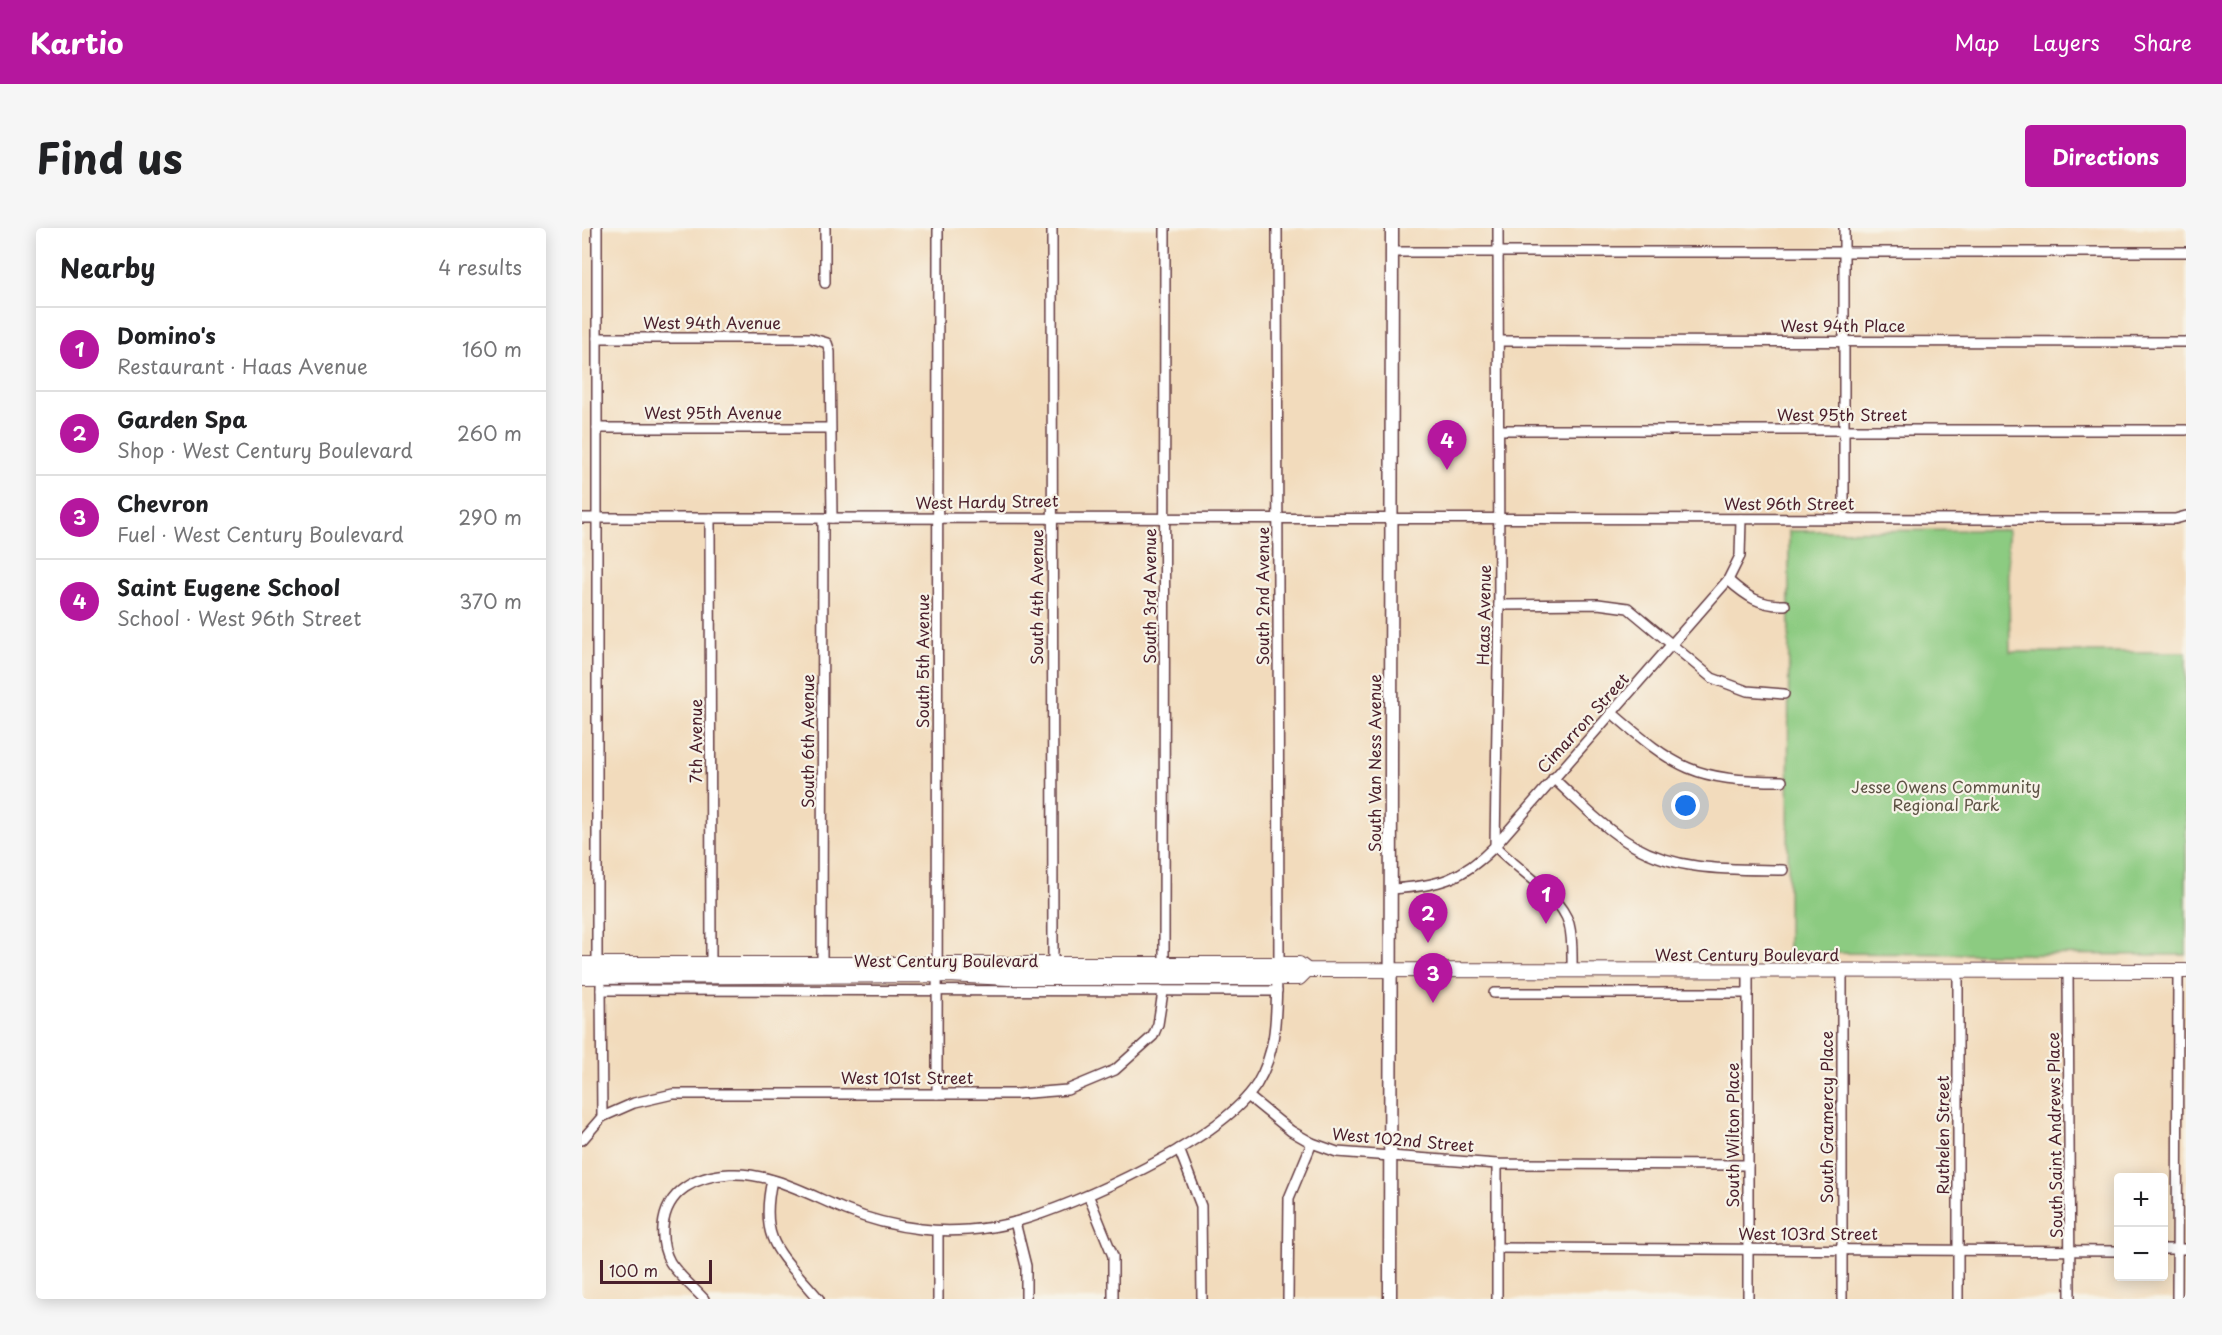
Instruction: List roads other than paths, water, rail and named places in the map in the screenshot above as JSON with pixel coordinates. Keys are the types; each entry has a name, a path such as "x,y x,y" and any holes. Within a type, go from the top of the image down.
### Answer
{"main road":[{"name":"West Century Boulevard","path":"582,964 600,977 711,964 822,963 937,970 1008,978 1277,985 1299,978 1307,970"},
{"name":"West Century Boulevard","path":"582,977 1053,966 1279,964 1299,964 1307,970 2182,971"}],"street":[{"path":"582,1140 602,1118 597,228"},
{"path":"825,228 825,283"},
{"name":"South 5th Avenue","path":"937,1094 938,228"},
{"name":"South 4th Avenue","path":"1052,228 1053,966"},
{"name":"South 3rd Avenue","path":"1164,965 1165,228"},
{"name":"South 2nd Avenue","path":"1278,228 1279,964"},
{"name":"South Van Ness Avenue","path":"1390,1299 1392,228"},
{"name":"Haas Avenue","path":"1495,846 1499,605 1498,228"},
{"path":"1844,228 1844,519"},
{"path":"1392,252 2186,252"},
{"name":"West 94th Avenue","path":"597,338 810,338 826,343"},
{"name":"West 94th Place","path":"1499,341 2186,342"},
{"name":"South 6th Avenue","path":"822,963 830,428 830,352 826,343"},
{"name":"West 95th Avenue","path":"597,428 830,428"},
{"name":"West 95th Street","path":"1499,430 2186,430"},
{"name":"West Hardy Street","path":"582,518 1052,516 1392,518"},
{"name":"West 96th Street","path":"1392,518 2175,519 2186,516"},
{"name":"7th Avenue","path":"711,518 711,964"},
{"name":"Cimarron Street","path":"1391,889 1433,885 1451,879 1480,861 1495,846 1728,580 1740,556 1741,519"},
{"path":"1728,580 1763,604 1785,605"},
{"path":"1499,605 1615,605 1628,608 1696,666 1728,685 1747,691 1784,694"},
{"path":"1611,712 1649,745 1687,768 1725,780 1782,781"},
{"path":"1553,778 1614,833 1653,856 1695,866 1783,870"},
{"path":"1495,846 1551,897 1564,915 1569,925 1572,971"},
{"name":"South Wilton Place","path":"1748,971 1748,1299"},
{"name":"South Gramercy Place","path":"1842,971 1842,1299"},
{"name":"Ruthelen Street","path":"1958,971 1958,1299"},
{"name":"South Saint Andrews Place","path":"2068,971 2070,1299"},
{"path":"2177,1299 2182,1249 2182,971"},
{"name":"West Century Boulevard","path":"600,977 927,989 937,992 1163,992 1277,985"},
{"path":"704,1299 670,1263 663,1242 665,1214 678,1192 704,1178 741,1174 772,1180 876,1221 938,1231 1015,1222 1089,1197 1179,1149 1217,1123 1248,1096 1265,1068 1275,1037 1277,985"},
{"name":"West 101st Street","path":"602,1118 634,1102 673,1094 1044,1093 1067,1090 1090,1082 1129,1060 1153,1036 1158,1024 1163,992"},
{"path":"1494,993 1748,993"},
{"name":"West 102nd Street","path":"1248,1096 1291,1131 1311,1143 1337,1152 1497,1164 1748,1165"},
{"path":"1288,1299 1289,1198 1311,1143"},
{"path":"1179,1149 1201,1206 1202,1299"},
{"path":"1497,1164 1497,1299"},
{"path":"772,1180 767,1215 772,1242 819,1299"},
{"path":"1089,1197 1113,1256 1113,1299"},
{"path":"1015,1222 1026,1266 1026,1299"},
{"path":"938,1231 938,1299"},
{"name":"West 103rd Street","path":"1497,1248 2114,1251"}],"place":[{"name":"Saint Eugene School","path":"1447,470"},
{"name":"Domino's","path":"1546,924"},
{"name":"Garden Spa","path":"1428,943"},
{"name":"Chevron","path":"1433,1003"}],"park label":[{"name":"Jesse Owens Community Regional Park","path":"1946,796"}]}
